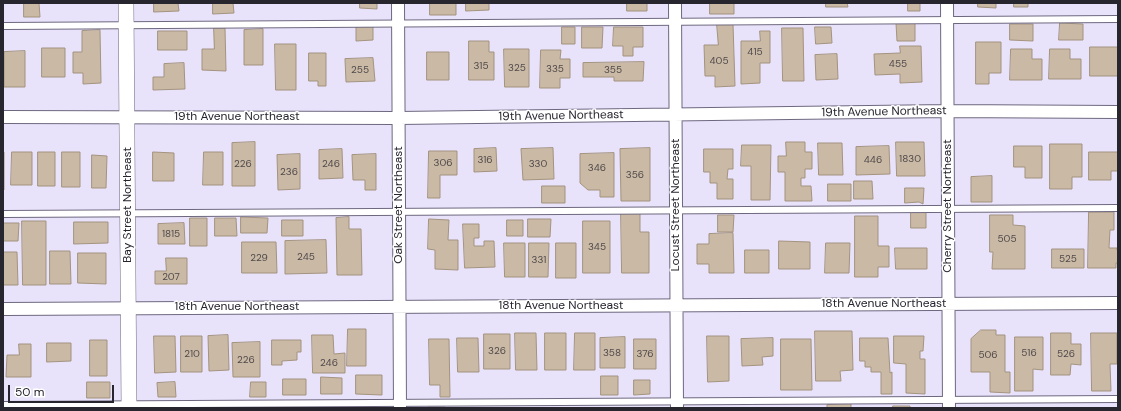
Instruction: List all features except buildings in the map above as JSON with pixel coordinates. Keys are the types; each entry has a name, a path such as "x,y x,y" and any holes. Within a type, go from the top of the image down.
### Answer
{"street":[{"name":"Bay Street Northeast","path":"126,3 129,406"},
{"name":"Oak Street Northeast","path":"398,3 400,405"},
{"name":"Locust Street Northeast","path":"675,3 677,405"},
{"name":"Cherry Street Northeast","path":"947,3 949,404"},
{"name":"19th Avenue Northeast","path":"3,117 399,118 947,111 1118,112"},
{"name":"18th Avenue Northeast","path":"3,309 1118,303"}],"lane":[{"path":"3,26 1118,19"},
{"path":"3,214 1118,208"},
{"path":"3,405 949,404 1118,399"}]}
